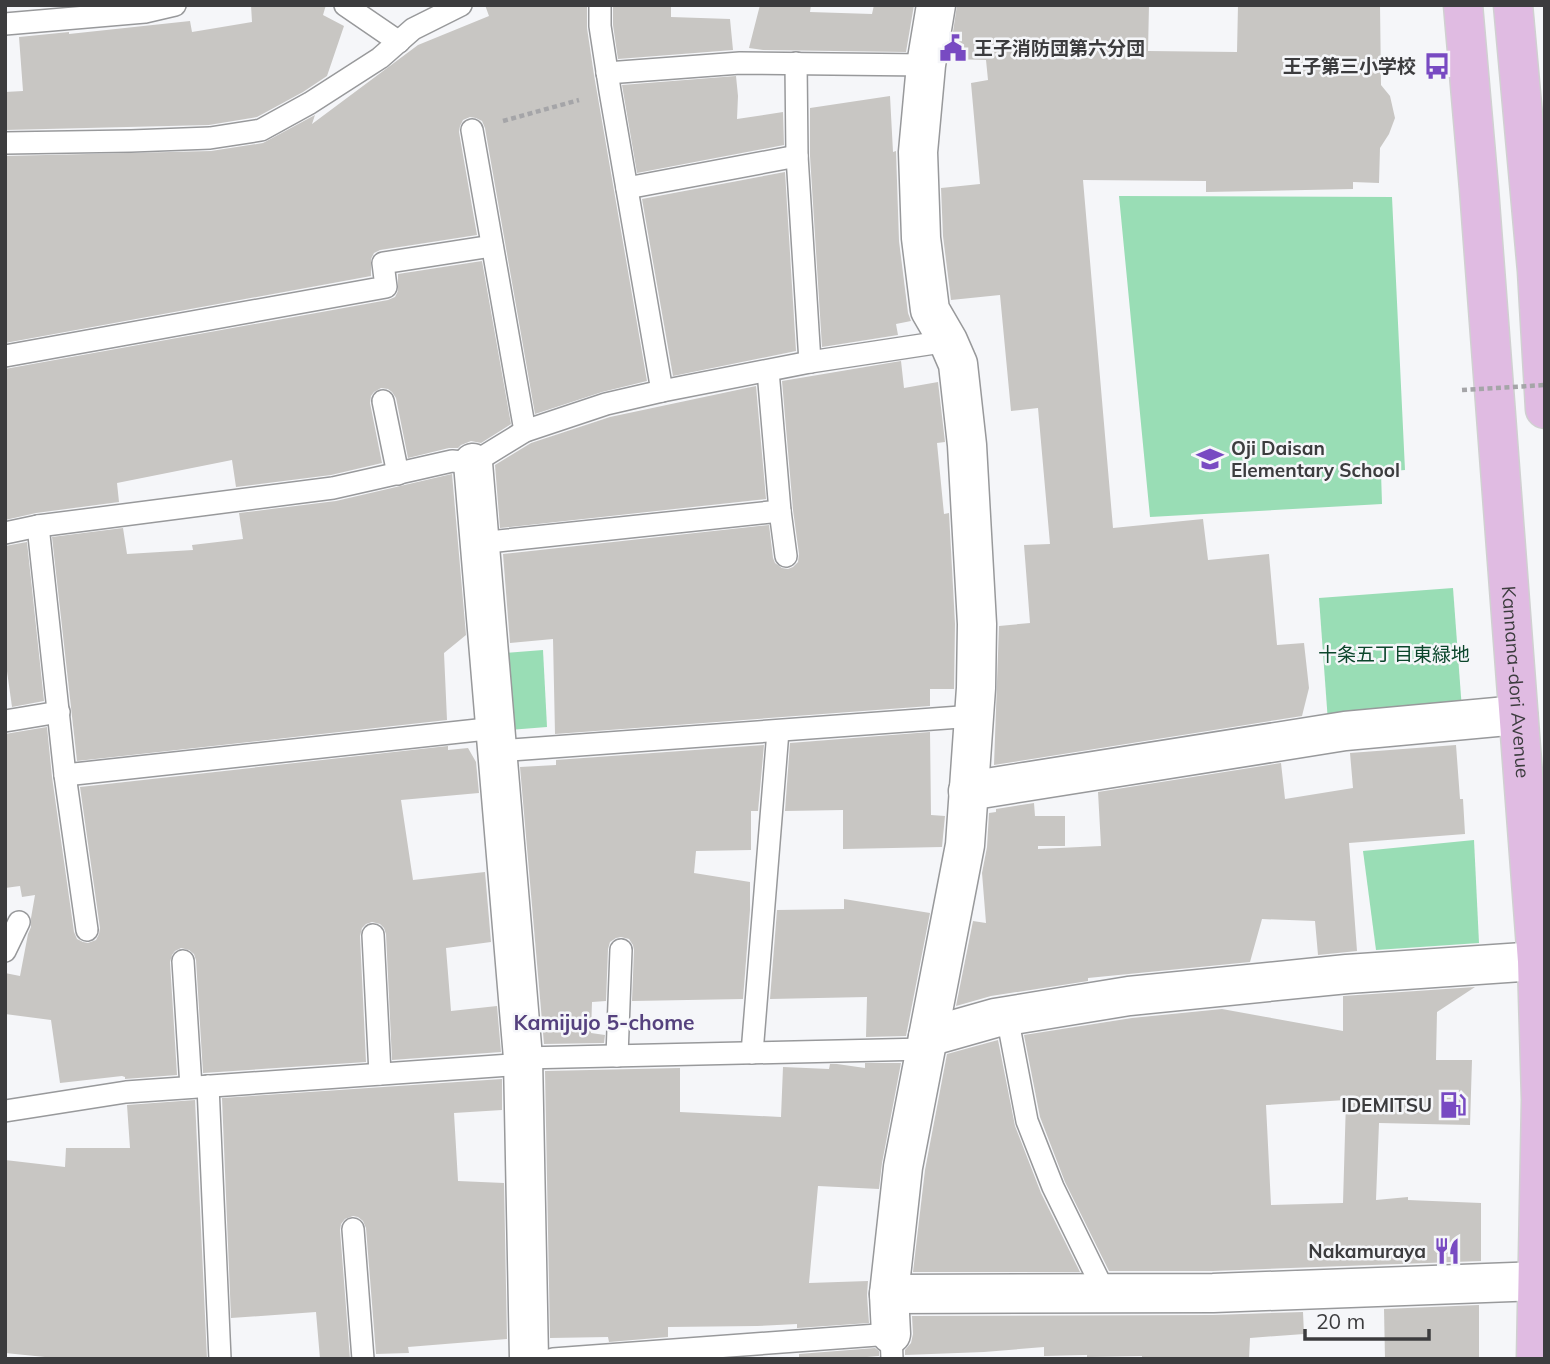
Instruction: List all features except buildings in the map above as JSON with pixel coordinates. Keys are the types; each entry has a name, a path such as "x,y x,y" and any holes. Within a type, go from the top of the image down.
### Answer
{"main road":[{"name":"Kannana-dori Avenue","path":"1463,5 1537,961 1541,1100 1536,1359"},
{"path":"1513,5 1541,271 1545,409"}],"street":[{"path":"892,1347 889,1294 903,1167 965,845 974,716 977,624 967,445 958,364 930,310 921,238 918,152 926,65 936,5"},
{"path":"473,463 523,1061 529,1359"},
{"path":"968,791 1345,731 1518,715"},
{"path":"927,1043 1007,1016 1129,996 1348,974 1537,961"},
{"path":"889,1294 1213,1293 1538,1281"}],"lane":[{"path":"5,24 145,12 176,5"},
{"path":"345,5 399,42"},
{"path":"5,143 209,138 261,130 310,103 380,58 413,29 461,5"},
{"path":"600,5 600,26 608,82 662,391"},
{"path":"608,82 740,62 926,65"},
{"path":"796,64 797,156 810,362"},
{"path":"472,130 525,431"},
{"path":"627,188 797,156"},
{"path":"5,356 386,287 383,263 492,246"},
{"path":"5,533 38,526 333,488 452,461 473,463 525,431 606,404 810,362 948,341"},
{"path":"768,371 786,556"},
{"path":"383,401 398,474"},
{"path":"480,543 780,511"},
{"path":"38,526 65,775 87,929"},
{"path":"5,721 59,712"},
{"path":"65,775 497,739 778,731 974,716"},
{"path":"752,1053 778,731"},
{"path":"5,951 19,922"},
{"path":"373,935 380,1074"},
{"path":"617,1056 621,950"},
{"path":"183,961 200,1087 220,1359"},
{"path":"1007,1016 1027,1121 1053,1187 1105,1293"},
{"path":"5,1111 126,1092 523,1061 752,1053 927,1043"},
{"path":"353,1229 363,1359"},
{"path":"553,1359 892,1347"}],"path":[{"path":"472,130 608,82"},
{"path":"1462,390 1545,385"}],"green space":[{"path":"1119,196 1392,197 1405,470 1381,472 1382,504 1150,517"},
{"name":"十条五丁目東緑地","path":"1453,588 1462,710 1328,722 1319,598"},
{"path":"543,650 547,727 509,730 504,653"},
{"path":"1474,840 1479,943 1376,950 1363,851"}],"place":[{"name":"王子消防団第六分団","path":"953,48"},
{"name":"王子第三小学校","path":"1437,66"},
{"name":"Oji Daisan Elementary School","path":"1210,459"},
{"name":"IDEMITSU","path":"1453,1105"},
{"name":"Nakamuraya","path":"1447,1251"}],"district":[{"name":"Kamijujo 5-chome","path":"604,1023"}]}
